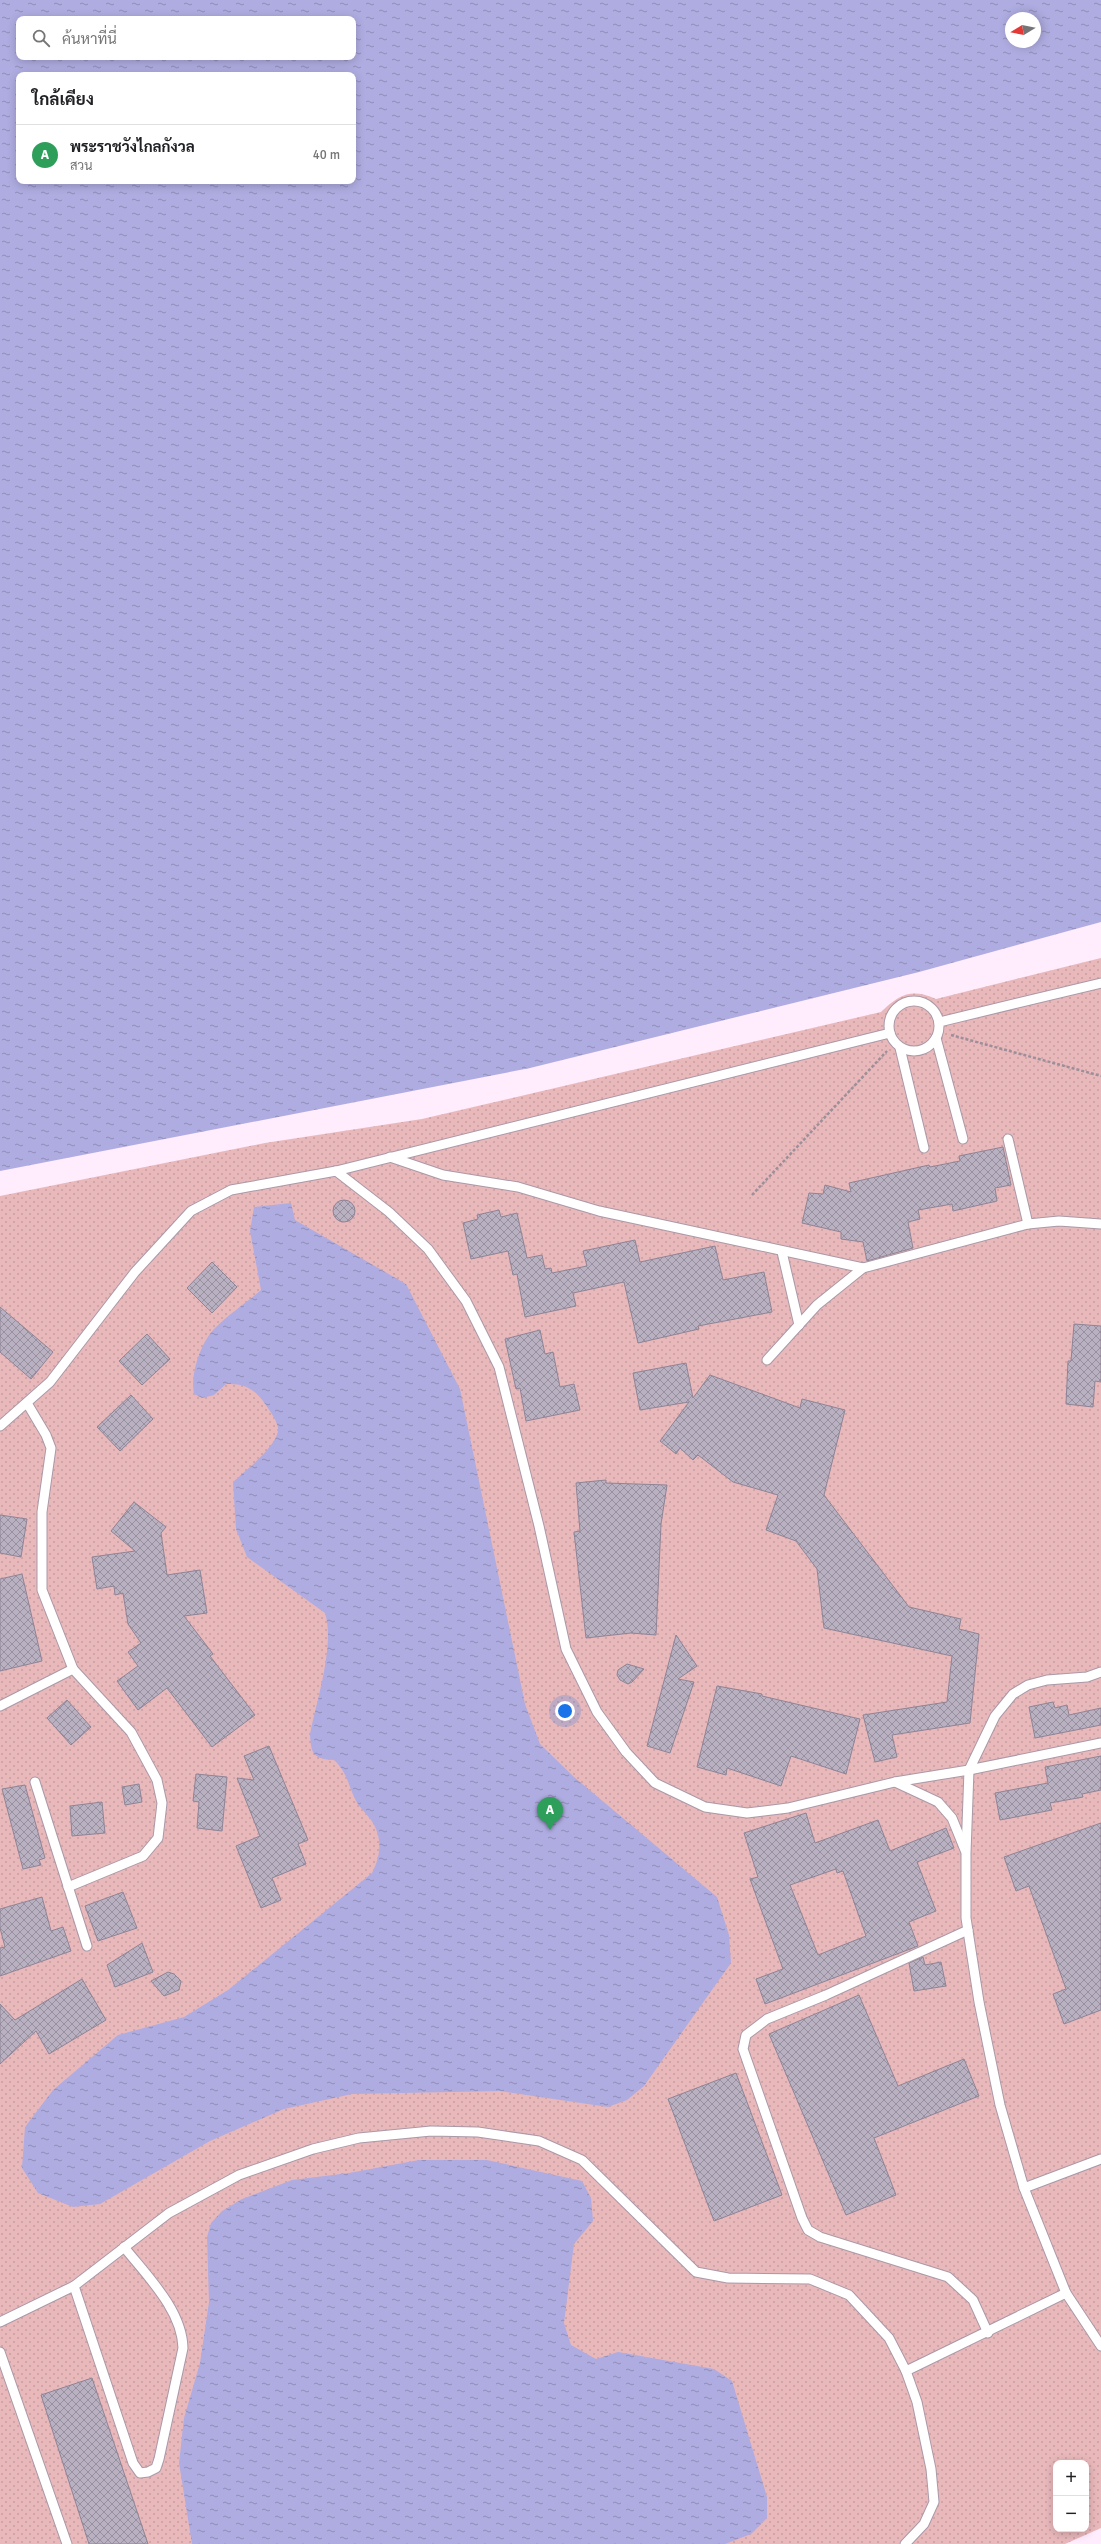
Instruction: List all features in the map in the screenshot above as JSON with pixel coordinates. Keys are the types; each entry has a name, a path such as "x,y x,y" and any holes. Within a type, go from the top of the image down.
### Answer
{"lane":[{"path":"897,1045 914,1052 922,1050 938,1031 1101,983"},
{"path":"924,1148 897,1045 890,1033 889,1021 892,1012 906,1002 914,1000 927,1004 936,1014 938,1031 963,1139"},
{"path":"0,1426 50,1382 136,1272 191,1211 231,1190 336,1171 890,1033"},
{"path":"1008,1139 1028,1224"},
{"path":"390,1157 443,1175 518,1187 599,1211 782,1252 863,1268"},
{"path":"336,1171 390,1212 428,1248 466,1301 499,1367 539,1526 566,1649 597,1712 626,1752 655,1783 705,1807 747,1813 788,1808 895,1782 969,1770 1101,1743"},
{"path":"767,1360 817,1305 863,1268 1028,1224 1059,1221 1101,1224"},
{"path":"782,1252 799,1325"},
{"path":"27,1403 46,1435 51,1448 42,1512 42,1590 73,1669 131,1732 157,1780 162,1803 158,1838 143,1856 68,1887"},
{"path":"0,1706 73,1669"},
{"path":"1101,1672 1087,1677 1047,1680 1028,1685 1013,1694 995,1716 969,1770 966,1853 968,1930 979,2002 1000,2105 1024,2188 1066,2294 1101,2346"},
{"path":"35,1782 87,1946"},
{"path":"895,1782 938,1802 952,1818 966,1853"},
{"path":"968,1930 826,1995 767,2019 755,2026 746,2035 743,2049 799,2211 808,2230 820,2238 948,2277 973,2300 985,2334"},
{"path":"0,2322 74,2286 169,2212 238,2175 313,2149 359,2138 431,2131 478,2132 539,2141 582,2160 696,2272 728,2278 810,2279 850,2295 889,2338 906,2371 917,2402 930,2469 934,2502 924,2524 905,2544"},
{"path":"1024,2188 1101,2159"},
{"path":"74,2286 133,2462 140,2473 148,2472 156,2468 159,2459 183,2348 183,2337 178,2323 161,2296 124,2247"},
{"path":"906,2371 940,2356 1066,2294"},
{"path":"0,2352 67,2544"}],"path":[{"path":"938,1031 1101,1076"},
{"path":"752,1195 897,1045"}],"shaded area":[{"path":"1101,958 1101,2528 1065,2544 0,2544 0,1196 265,1143 422,1119 881,1012 894,1001 906,995 920,994 936,999"}],"water":[{"path":"0,0 1101,0 1101,922 919,972 530,1068 0,1171"},
{"path":"291,1203 295,1220 406,1284 460,1389 525,1704 540,1744 574,1777 717,1897 729,1935 731,1963 644,2086 627,2100 608,2107 500,2091 352,2094 284,2109 210,2141 100,2204 73,2207 38,2193 22,2168 25,2127 53,2090 118,2035 184,2017 228,1990 372,1873 379,1853 379,1840 375,1826 356,1800 341,1768 334,1760 317,1757 312,1751 310,1734 324,1672 328,1640 328,1626 325,1613 247,1557 236,1529 233,1482 253,1465 273,1442 277,1435 278,1428 276,1421 259,1396 247,1387 238,1384 226,1384 214,1395 202,1398 194,1394 193,1386 195,1368 205,1341 215,1328 261,1290 250,1231 254,1207"},
{"path":"419,2160 487,2160 582,2181 591,2198 593,2221 574,2244 564,2323 571,2345 596,2359 618,2352 714,2369 732,2381 767,2497 767,2518 751,2534 725,2544 192,2544 179,2463 184,2418 200,2363 209,2302 207,2237 211,2223 222,2211 242,2199 292,2180 349,2173"}],"building":[{"path":"1003,1147 1011,1185 995,1188 997,1201 953,1211 952,1204 918,1210 920,1219 908,1222 913,1248 867,1261 863,1242 841,1239 841,1232 802,1223 809,1193 823,1194 825,1185 851,1192 849,1183 929,1165 930,1167 960,1161 959,1156"},
{"path":"344,1200 352,1203 355,1211 352,1219 344,1222 336,1219 333,1211 336,1203"},
{"path":"499,1210 501,1217 517,1213 527,1258 542,1255 545,1269 551,1268 552,1273 587,1266 583,1251 635,1240 640,1262 715,1246 723,1280 764,1272 772,1312 698,1326 699,1329 638,1343 624,1282 573,1293 576,1306 525,1317 517,1274 513,1275 508,1251 471,1259 463,1223 478,1219 477,1215"},
{"path":"212,1262 237,1287 212,1313 187,1288"},
{"path":"0,1307 53,1352 31,1379 0,1352"},
{"path":"1074,1324 1101,1326 1101,1382 1095,1381 1093,1407 1066,1404 1068,1361 1071,1361"},
{"path":"540,1330 545,1354 553,1352 560,1387 574,1384 580,1410 526,1421 520,1388 516,1389 505,1339"},
{"path":"147,1334 170,1359 142,1385 119,1361"},
{"path":"686,1363 693,1398 710,1375 800,1408 802,1399 845,1410 824,1495 909,1607 961,1619 959,1629 979,1634 970,1723 892,1735 897,1757 875,1762 863,1715 947,1702 952,1656 824,1628 817,1569 796,1541 766,1530 778,1495 733,1482 698,1455 693,1460 680,1448 676,1454 660,1441 689,1402 640,1410 633,1373"},
{"path":"131,1395 153,1419 120,1451 97,1427"},
{"path":"606,1480 606,1483 667,1485 661,1524 656,1635 631,1633 586,1638 574,1532 580,1531 576,1483"},
{"path":"134,1502 166,1527 161,1533 167,1575 200,1570 207,1613 184,1616 213,1654 210,1656 255,1715 212,1747 167,1688 138,1710 117,1681 138,1666 128,1652 141,1643 128,1624 123,1593 115,1595 114,1586 97,1589 92,1557 135,1551 111,1531"},
{"path":"0,1515 27,1519 21,1557 0,1553"},
{"path":"22,1574 42,1661 0,1671 0,1579"},
{"path":"676,1635 697,1666 678,1679 694,1682 670,1753 647,1746"},
{"path":"627,1664 644,1669 632,1682 628,1684 620,1680 617,1675 618,1670"},
{"path":"717,1686 762,1694 762,1696 860,1719 846,1774 791,1756 781,1786 727,1768 726,1775 697,1767"},
{"path":"67,1700 91,1727 71,1745 47,1718"},
{"path":"1053,1702 1055,1708 1067,1705 1069,1715 1101,1708 1101,1725 1035,1738 1029,1707"},
{"path":"269,1746 308,1840 298,1844 306,1864 272,1878 281,1900 261,1908 236,1846 260,1836 237,1778 254,1780 244,1756"},
{"path":"1101,1756 1101,1790 1082,1794 1083,1797 1050,1803 1052,1810 1000,1820 995,1793 1048,1783 1045,1767"},
{"path":"196,1774 227,1777 222,1831 197,1828 199,1802 193,1801"},
{"path":"139,1784 142,1802 125,1805 122,1787"},
{"path":"25,1785 45,1858 39,1860 41,1865 23,1869 2,1789"},
{"path":"102,1802 105,1833 72,1836 70,1806"},
{"path":"806,1813 815,1843 878,1820 890,1851 946,1828 954,1848 917,1862 936,1911 909,1922 918,1946 765,2004 756,1979 783,1969 750,1879 758,1877 744,1833","holes":["836,1869 837,1873 843,1871 866,1936 818,1955 790,1885"]},
{"path":"1101,1823 1101,2010 1064,2024 1053,1994 1066,1989 1029,1886 1016,1891 1004,1857"},
{"path":"123,1892 137,1928 98,1941 85,1906"},
{"path":"42,1897 51,1931 63,1927 71,1951 0,1976 0,1948 5,1947 0,1928 0,1909"},
{"path":"142,1943 153,1972 115,1987 107,1965"},
{"path":"923,1957 925,1965 941,1962 946,1986 914,1991 909,1963"},
{"path":"168,1972 174,1974 181,1981 179,1990 164,1996 151,1981"},
{"path":"82,1979 106,2020 49,2054 36,2031 0,2064 0,2004 15,2020"},
{"path":"859,1995 898,2086 964,2059 979,2096 874,2138 896,2195 846,2215 769,2034"},
{"path":"736,2073 782,2195 714,2221 668,2099"},
{"path":"92,2378 148,2544 89,2544 41,2395"}],"place":[{"name":"พระราชวังไกลกังวล","path":"550,1830"}]}
